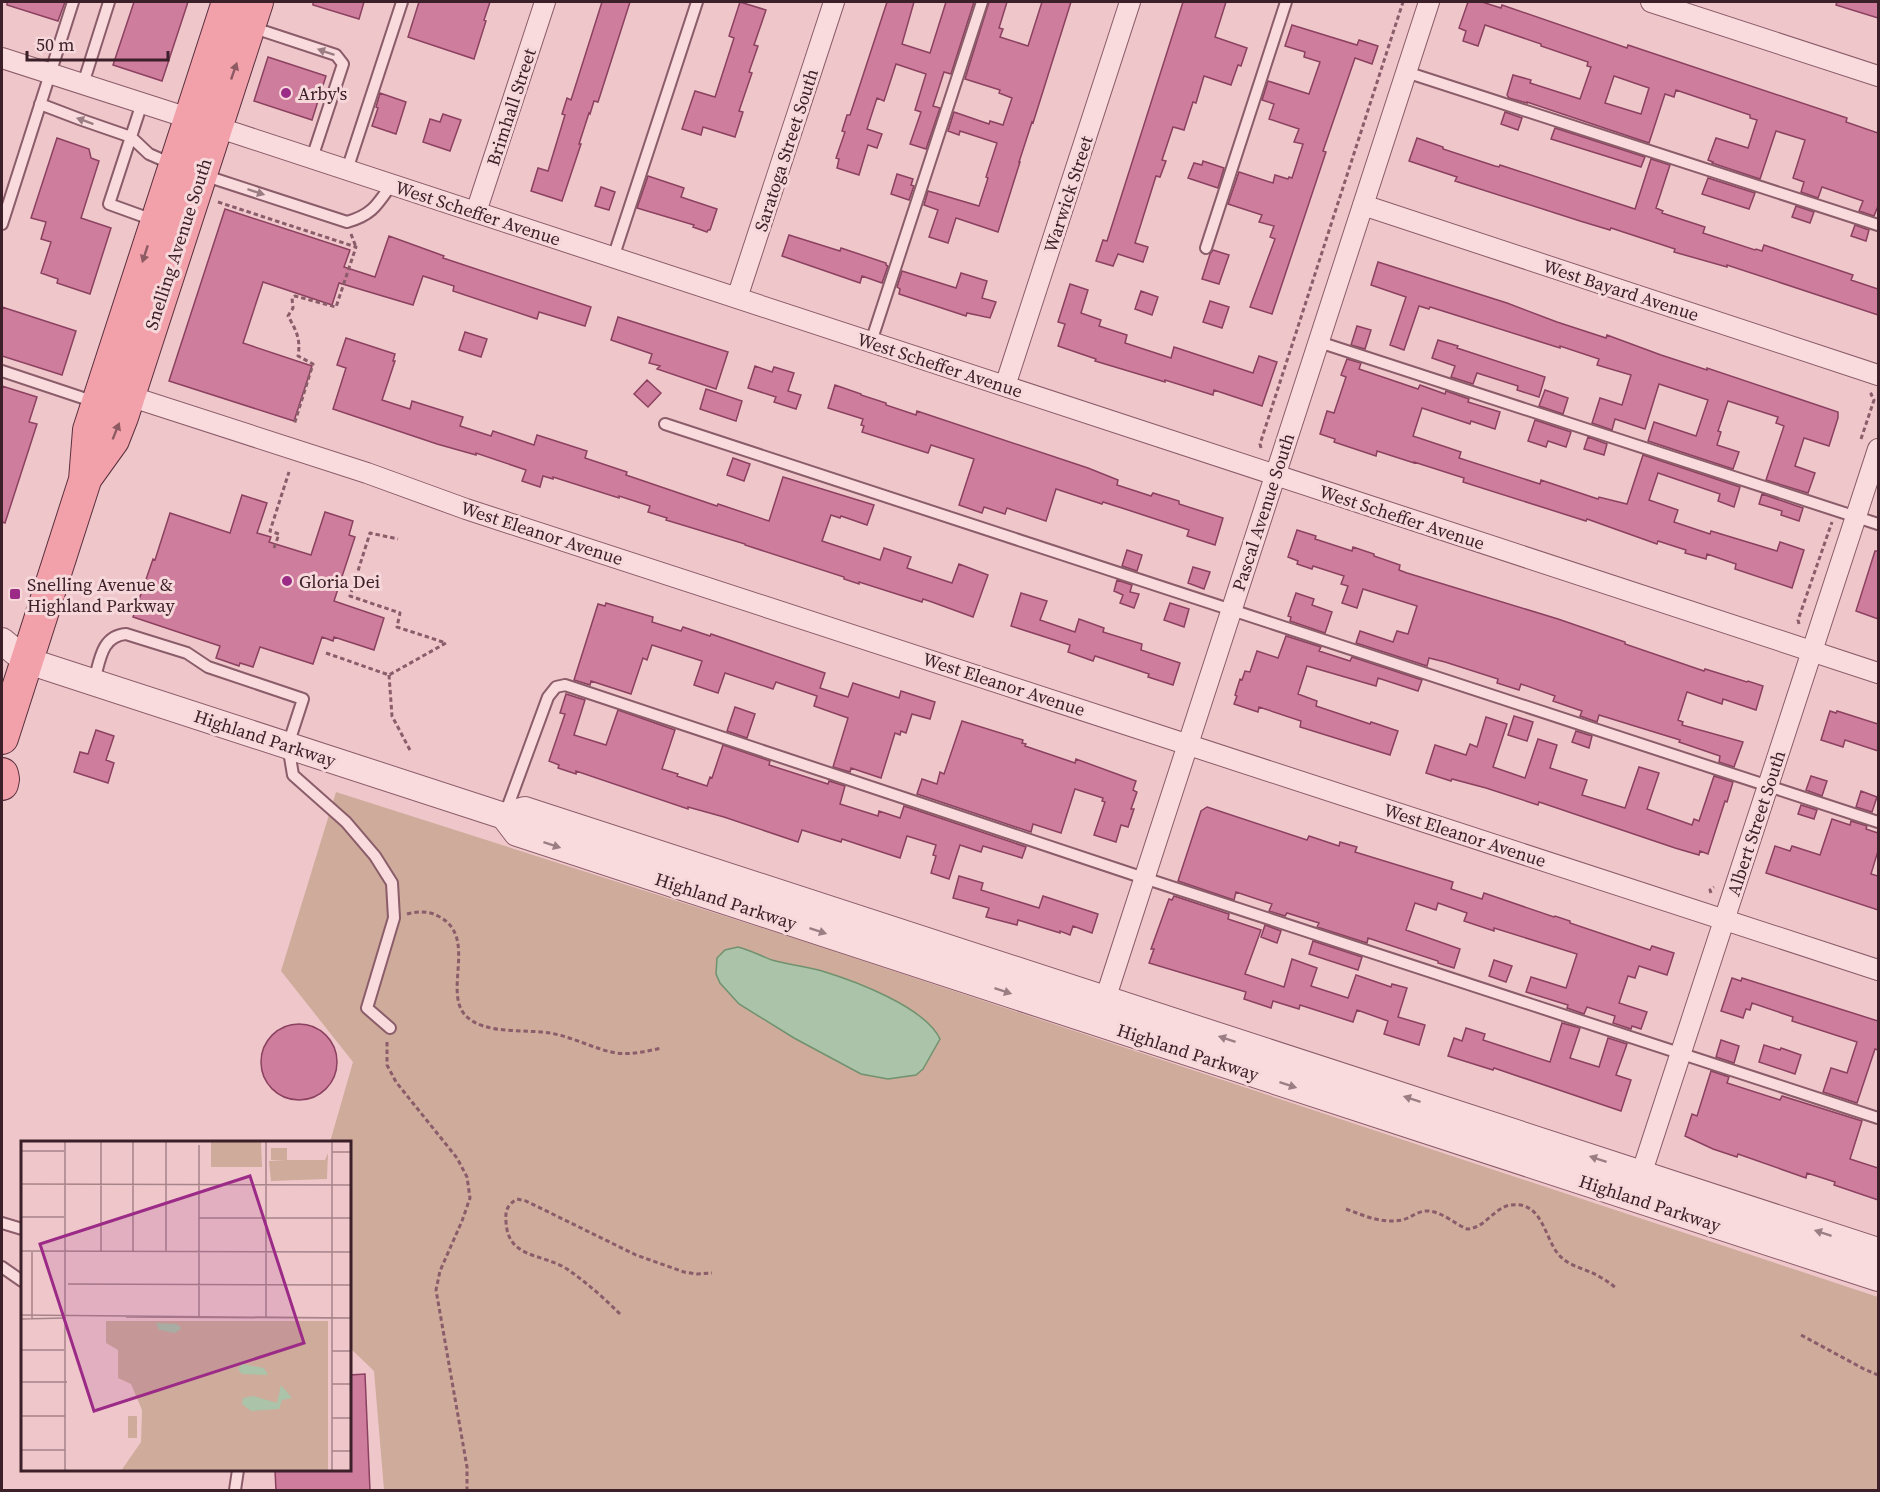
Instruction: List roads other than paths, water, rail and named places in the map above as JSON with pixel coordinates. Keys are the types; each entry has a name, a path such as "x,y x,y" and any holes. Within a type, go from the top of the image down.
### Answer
{"main road":[{"name":"Snelling Avenue South","path":"203,123 228,2"},
{"name":"Snelling Avenue South","path":"2,738 10,654 85,480 112,440 129,396 187,170 203,123 254,14"},
{"name":"Snelling Avenue South","path":"85,480 89,430 156,221 187,170"},
{"path":"2,774 2,784"}],"street":[{"name":"Brimhall Street","path":"476,212 545,2"},
{"name":"Saratoga Street South","path":"737,298 834,2"},
{"name":"Warwick Street","path":"1005,386 1130,2"},
{"name":"Pascal Avenue South","path":"1101,1011 1429,2"},
{"path":"1651,2 1878,76"},
{"name":"West Scheffer Avenue","path":"2,58 1878,673"},
{"name":"West Bayard Avenue","path":"1363,205 1878,375"},
{"name":"West Eleanor Avenue","path":"129,396 368,473 476,512 1878,970"},
{"name":"Albert Street South","path":"1634,1198 1878,448"},
{"name":"Highland Parkway","path":"10,654 504,816 525,810 1634,1198 1878,1278"},
{"name":"Highland Parkway","path":"1101,1011 1642,1173 1878,1251"}],"lane":[{"path":"2,224 73,2"},
{"path":"82,84 109,2"},
{"path":"347,170 402,2"},
{"path":"613,258 697,2"},
{"path":"871,342 982,2"},
{"path":"1206,248 1286,2"},
{"path":"254,14 336,55 343,64 312,158"},
{"path":"1406,72 1878,225"},
{"path":"142,103 109,204 156,221"},
{"path":"40,104 131,137 149,154 187,170 347,222 363,218 378,205 391,184"},
{"path":"1319,342 1878,524"},
{"path":"2,370 98,402"},
{"path":"664,424 1878,822"},
{"path":"94,682 108,641 116,635 126,634 187,653 208,667 303,699 288,745 293,775 346,822 375,856 392,883 393,918 367,1008 390,1028"},
{"path":"504,816 548,697 556,687 565,685 1144,878 1878,1118"},
{"path":"2,1223 21,1229"},
{"path":"2,1267 21,1280"},
{"path":"235,1491 238,1471"}],"place":[{"name":"Arby's","path":"286,93"},
{"name":"Gloria Dei","path":"287,581"},
{"name":"Snelling Avenue & Highland Parkway","path":"15,594"}]}
